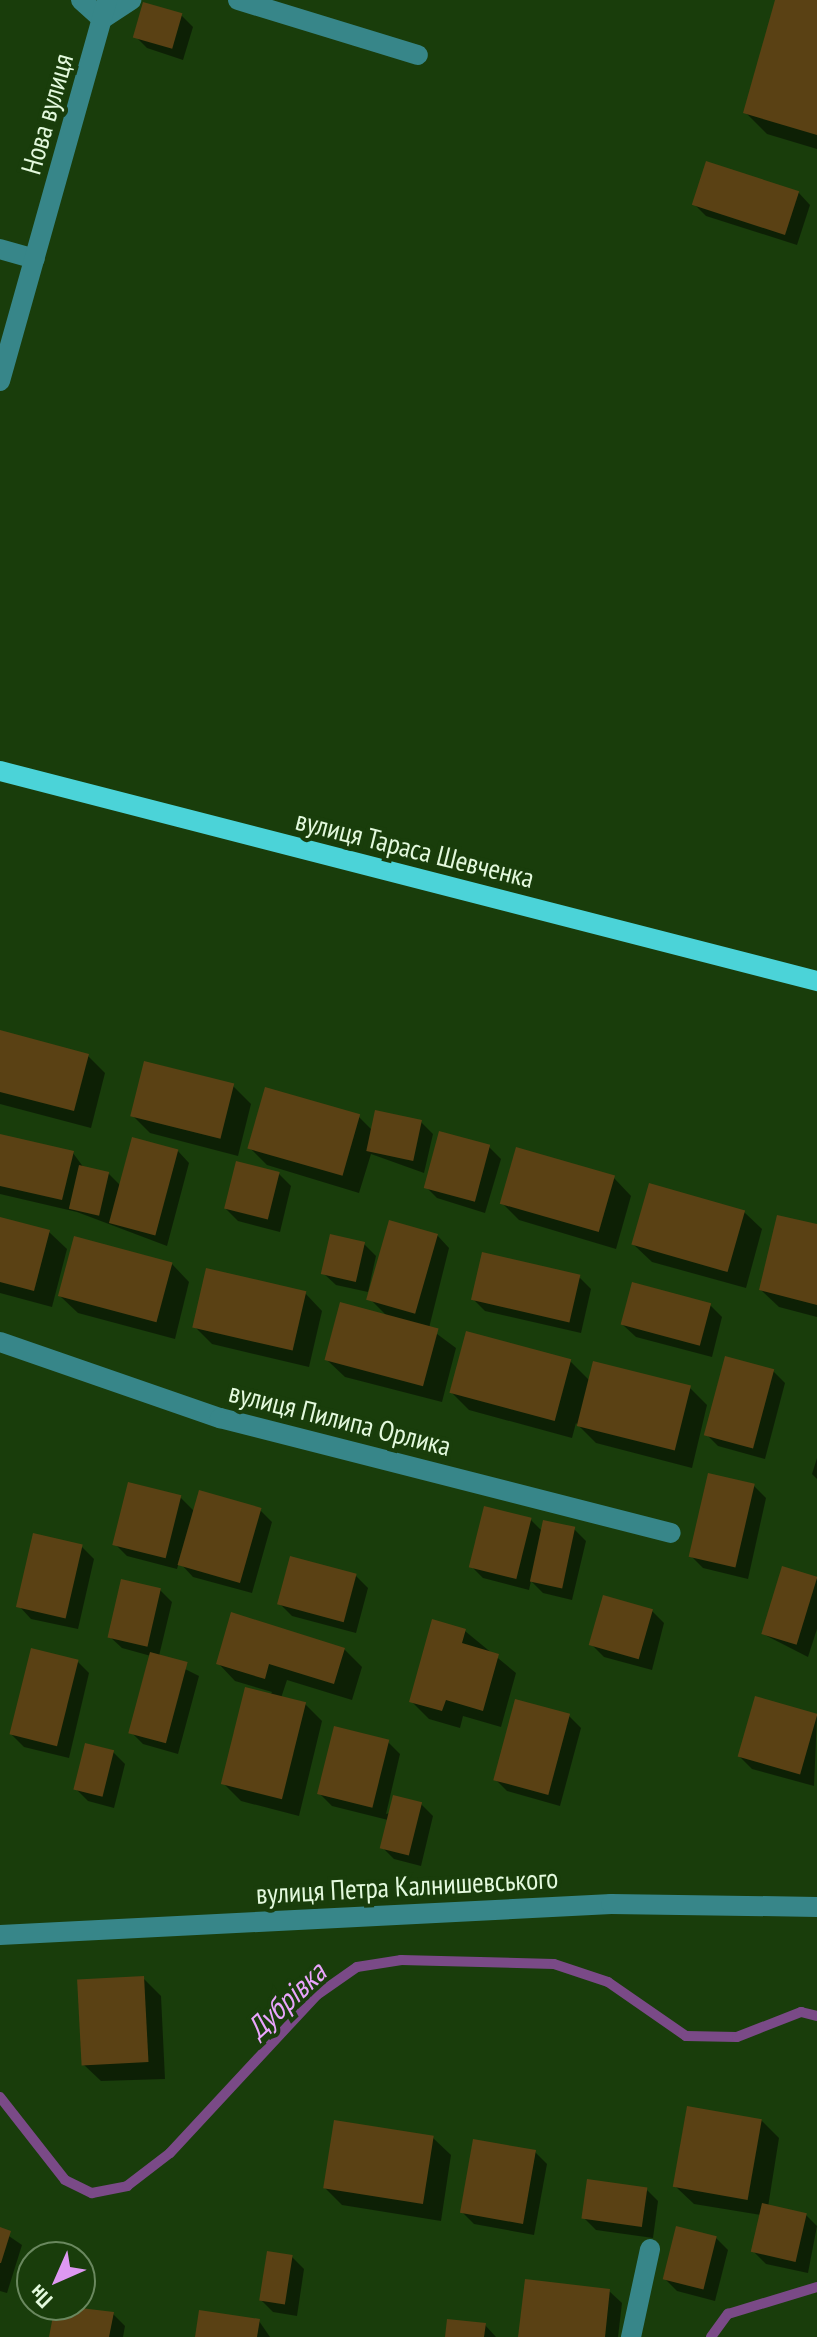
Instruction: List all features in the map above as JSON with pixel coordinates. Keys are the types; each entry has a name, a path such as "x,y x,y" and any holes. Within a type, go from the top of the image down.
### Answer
{"main road":[{"name":"вулиця Тараса Шевченка","path":"0,771 817,981"}],"street":[{"path":"81,0 105,9 131,0"},
{"path":"238,0 418,55"},
{"name":"Нова вулиця","path":"0,381 105,9"},
{"path":"0,249 35,259"},
{"name":"вулиця Пилипа Орлика","path":"0,1342 220,1418 671,1533"},
{"name":"вулиця Петра Калнишевського","path":"0,1935 611,1904 817,1907"},
{"path":"631,2337 650,2249"}],"building":[{"path":"775,0 817,0 817,135 743,113"},
{"path":"143,2 182,13 172,49 133,38"},
{"path":"706,161 799,191 785,235 692,205"},
{"path":"0,1030 89,1054 74,1111 0,1092"},
{"path":"144,1061 234,1083 220,1139 130,1116"},
{"path":"265,1087 360,1114 343,1176 247,1149"},
{"path":"375,1110 422,1120 413,1161 366,1151"},
{"path":"439,1131 490,1145 475,1202 424,1188"},
{"path":"0,1134 74,1151 62,1200 0,1186"},
{"path":"132,1137 178,1149 155,1235 109,1223"},
{"path":"516,1147 615,1175 599,1232 500,1204"},
{"path":"236,1161 280,1172 268,1219 224,1209"},
{"path":"79,1165 109,1172 99,1216 69,1209"},
{"path":"649,1183 745,1211 727,1272 631,1245"},
{"path":"777,1215 817,1224 817,1305 759,1290"},
{"path":"0,1217 50,1230 34,1291 0,1282"},
{"path":"389,1220 438,1234 415,1314 366,1300"},
{"path":"330,1234 365,1242 356,1282 321,1274"},
{"path":"74,1236 173,1262 156,1322 58,1296"},
{"path":"482,1252 580,1275 569,1322 471,1300"},
{"path":"206,1268 306,1291 293,1351 192,1327"},
{"path":"632,1282 711,1303 700,1346 621,1325"},
{"path":"340,1302 439,1328 423,1386 324,1360"},
{"path":"466,1331 571,1359 555,1421 449,1393"},
{"path":"725,1356 774,1369 753,1448 704,1435"},
{"path":"593,1361 691,1385 675,1450 577,1426"},
{"path":"708,1473 755,1484 735,1568 689,1557"},
{"path":"128,1482 181,1495 166,1558 112,1545"},
{"path":"199,1490 261,1508 240,1583 178,1565"},
{"path":"484,1506 532,1518 516,1579 469,1567"},
{"path":"543,1520 575,1527 562,1588 530,1582"},
{"path":"33,1533 83,1544 66,1619 16,1607"},
{"path":"290,1556 357,1574 344,1622 277,1604"},
{"path":"782,1566 817,1577 797,1645 761,1634"},
{"path":"121,1579 161,1588 147,1647 108,1637"},
{"path":"603,1595 653,1609 639,1659 589,1645"},
{"path":"231,1612 345,1648 334,1684 269,1664 265,1679 216,1664"},
{"path":"432,1619 466,1629 462,1643 499,1654 483,1711 446,1700 442,1711 409,1702"},
{"path":"31,1648 79,1660 57,1746 9,1734"},
{"path":"150,1652 188,1662 166,1743 128,1733"},
{"path":"245,1687 306,1702 282,1799 221,1784"},
{"path":"755,1696 817,1714 800,1774 738,1757"},
{"path":"515,1699 570,1714 548,1795 493,1780"},
{"path":"334,1726 389,1740 372,1808 317,1794"},
{"path":"85,1743 114,1750 102,1797 73,1790"},
{"path":"393,1795 422,1802 409,1856 380,1848"},
{"path":"144,1976 149,2062 82,2065 77,1980"},
{"path":"687,2106 762,2119 748,2200 673,2187"},
{"path":"334,2120 434,2136 423,2204 323,2188"},
{"path":"473,2139 536,2150 523,2224 460,2213"},
{"path":"587,2179 647,2187 642,2227 581,2219"},
{"path":"762,2203 807,2213 796,2262 751,2252"},
{"path":"676,2226 717,2236 703,2290 663,2279"},
{"path":"0,2227 11,2231 1,2263 0,2263"},
{"path":"267,2251 293,2255 285,2304 259,2300"},
{"path":"525,2279 610,2289 605,2337 518,2337"},
{"path":"96,2310 114,2312 109,2337 49,2337 52,2321 96,2321"},
{"path":"199,2310 260,2319 257,2337 195,2337"},
{"path":"447,2319 486,2323 484,2337 445,2337"}],"waterway":[{"name":"Дубрівка","path":"0,2097 65,2180 92,2193 127,2186 170,2153 317,1995 357,1967 401,1960 554,1964 608,1982 686,2036 737,2037 801,2012 817,2016"},
{"name":"Дубрівка","path":"711,2337 728,2314 817,2287"}]}
